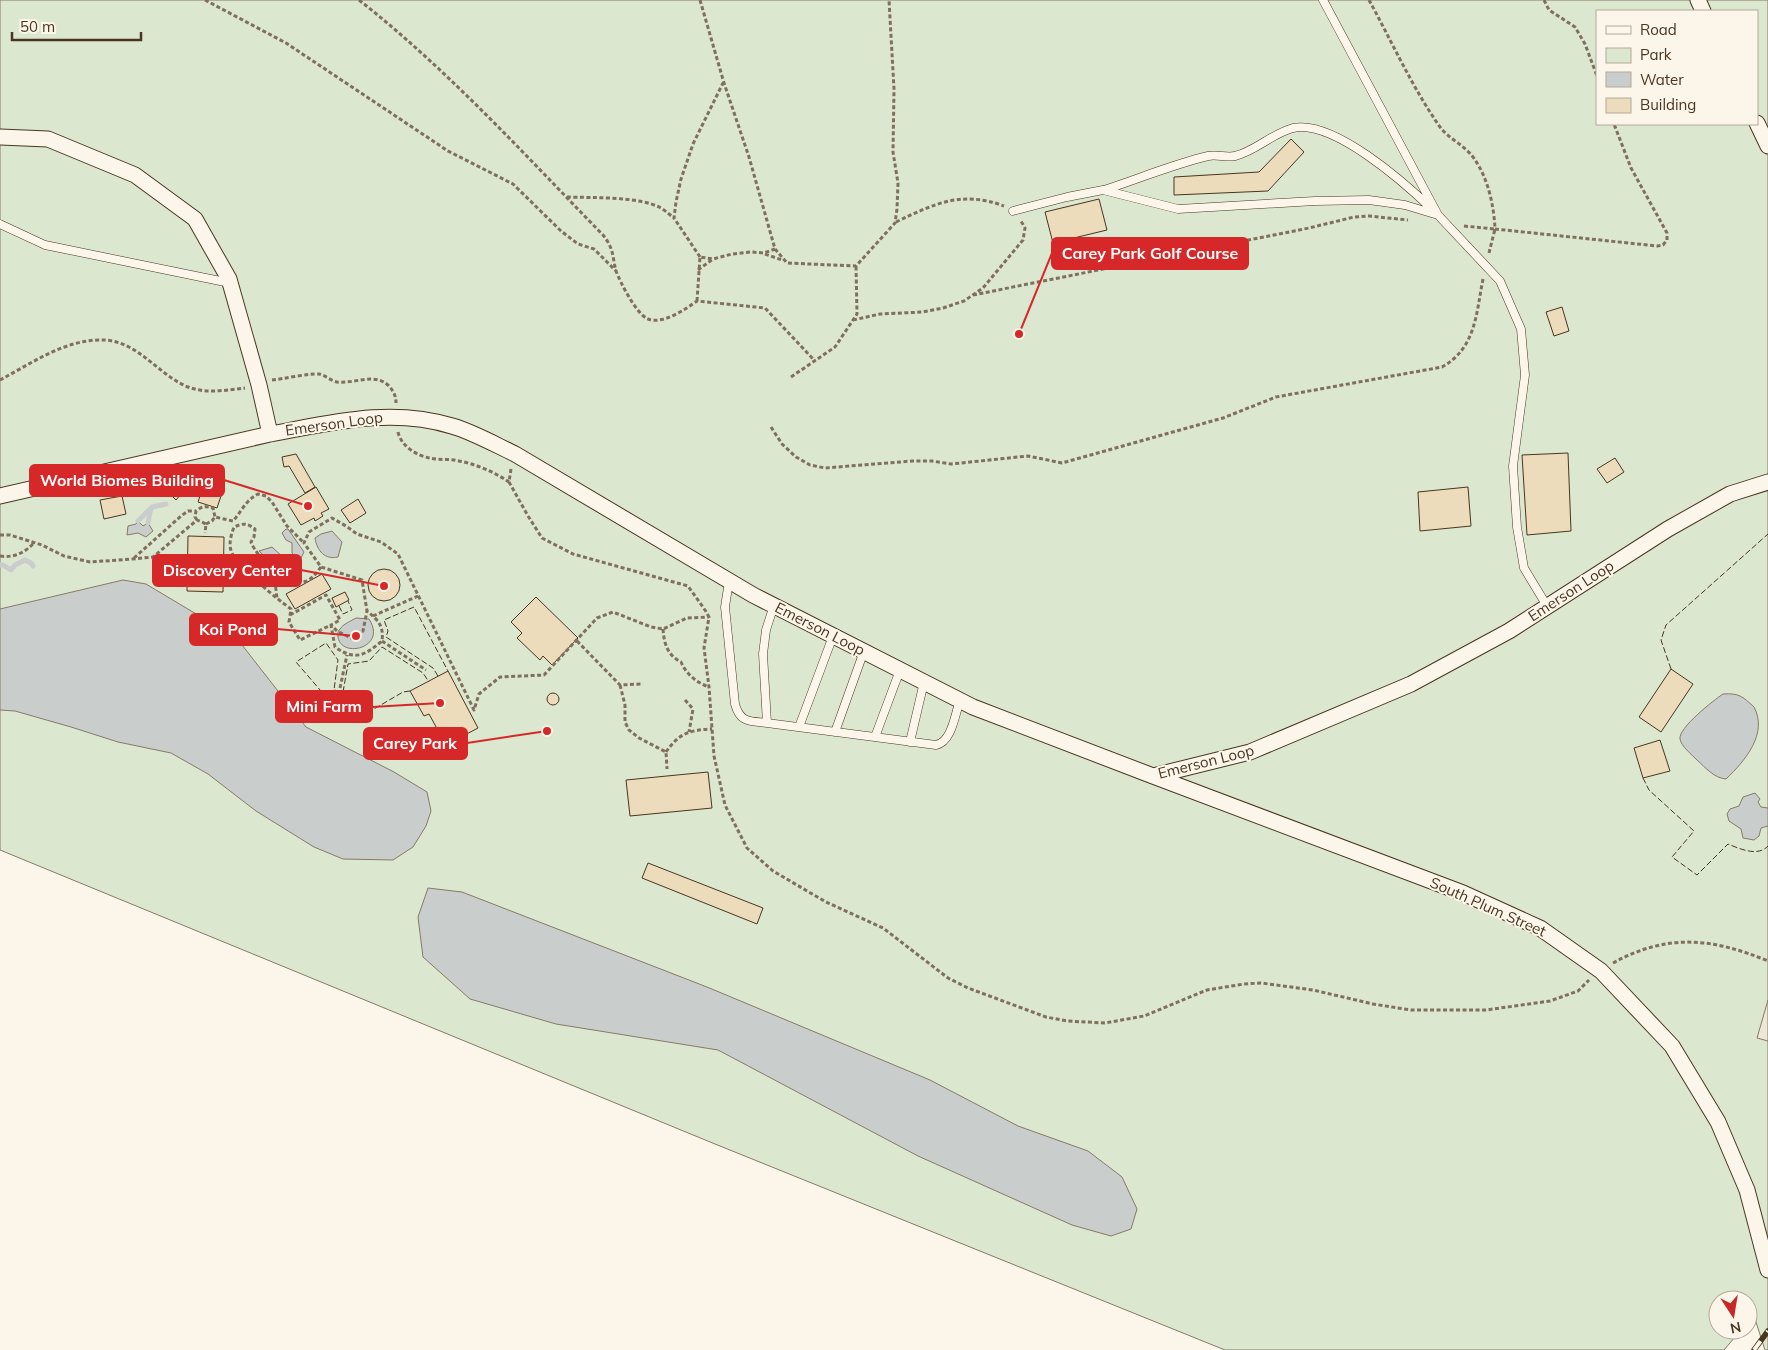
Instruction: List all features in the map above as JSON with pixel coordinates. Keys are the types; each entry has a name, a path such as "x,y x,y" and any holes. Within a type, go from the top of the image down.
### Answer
{"street":[{"path":"1758,125 1768,146"},
{"name":"Emerson Loop","path":"0,137 48,139 136,174 195,220 230,283 270,434 370,417 397,416 420,418 452,426 515,454 729,581 973,707 1153,776 1250,752 1411,684 1509,631 1676,524 1730,494 1768,482"},
{"path":"0,496 270,434"},
{"name":"South Plum Street","path":"1153,776 1463,893 1540,928 1601,971 1672,1046 1718,1122 1747,1190 1768,1270"}],"lane":[{"path":"1323,0 1438,215"},
{"path":"1013,211 1103,190 1183,163 1211,156 1232,157 1250,151 1276,135 1294,128 1316,129 1341,140 1371,158 1412,190 1486,265 1500,281 1521,329 1525,375 1513,466 1517,527 1524,568 1547,606"},
{"path":"1103,190 1178,210 1315,201 1369,200 1405,205 1438,215"},
{"path":"0,224 45,245 230,283"},
{"path":"729,581 725,607 736,704 741,718 936,745 942,744 947,738 960,700"},
{"path":"767,723 763,654 766,630 774,605"},
{"path":"799,727 833,636"},
{"path":"835,732 864,651"},
{"path":"875,737 900,670"},
{"path":"910,742 924,682"}],"path":[{"path":"205,0 286,42 448,150 513,184 561,231 578,244 594,249 616,271 629,296 641,314 648,320 661,319 681,313 697,301 765,308 815,361"},
{"path":"359,0 437,66 603,235 612,246 616,271"},
{"path":"700,0 724,83 749,157 774,249 787,263"},
{"path":"889,0 894,89 893,152 899,196 895,223"},
{"path":"771,427 782,444 796,457 810,465 825,468 912,460 951,464 1028,456 1062,463 1223,418 1276,397 1442,368 1452,362 1463,350 1471,333 1495,230 1495,214 1484,175 1473,157 1441,128 1418,92 1369,0"},
{"path":"1544,0 1549,10 1575,27 1585,44 1596,73"},
{"path":"674,218 684,170 693,144 724,83"},
{"path":"1446,224 1657,246 1663,245 1667,240 1667,233 1631,168 1614,125"},
{"path":"566,197 630,200 662,208 674,218 700,257 697,301"},
{"path":"791,377 835,347 853,320 857,314 856,266 895,223 927,207 956,199 980,199 1003,205 1019,215 1025,228 1023,240 983,288 972,295 943,308 901,314 880,314 853,320"},
{"path":"972,295 1299,230 1354,217 1369,216 1418,221"},
{"path":"700,257 713,259 742,253 764,253 774,249"},
{"path":"764,253 787,263 856,266"},
{"path":"698,270 713,259"},
{"path":"0,380 64,347 98,340 109,340 139,352 175,380 188,387 212,391 248,388 268,381 320,374 335,382 351,382 374,378 385,382 393,391 396,395 397,407"},
{"path":"397,427 399,437 414,452 428,458 453,460 477,466 509,482 542,538 573,554 688,586 709,616 704,648 714,756 725,805 747,848 773,871 826,902 882,928 948,978 991,997 1046,1017 1067,1021 1105,1023 1144,1016 1207,990 1261,983 1312,990 1402,1009 1486,1010 1550,1001 1566,996 1578,991 1601,971 1616,962 1640,950 1660,945 1691,942 1718,944 1744,951 1768,961"},
{"path":"509,482 515,454"},
{"path":"233,522 252,497 258,494 266,496 287,526 304,543 321,567 362,580 367,611 363,631 352,638 337,631 331,625"},
{"path":"206,524 195,517 196,511 200,507 213,508 215,517"},
{"path":"133,559 181,516 188,511 196,511"},
{"path":"215,517 233,522"},
{"path":"205,533 206,524 215,517"},
{"path":"304,543 309,532 332,518 357,534 381,542 398,554 474,710 479,694 500,677 544,675 597,618 614,612 651,627 663,629 687,618 709,616"},
{"path":"0,536 10,535 42,545 64,556 90,562 133,559 153,557 197,520"},
{"path":"233,522 234,526 230,545 232,552 243,568 291,609 290,615 289,622 300,640 340,620 326,595 290,615"},
{"path":"234,526 242,523 248,524 255,530 252,542 254,548 273,569 286,579 296,582 307,581 321,567"},
{"path":"0,556 12,557 26,551 34,543"},
{"path":"237,559 256,558"},
{"path":"274,574 277,598"},
{"path":"373,616 418,596"},
{"path":"331,625 336,647 347,655 353,656 368,653 382,641 383,632 380,621 367,611"},
{"path":"663,629 666,648 675,659 681,662 698,684 709,687"},
{"path":"382,641 426,670"},
{"path":"577,641 620,685 625,705 625,722 629,730 639,738 666,752"},
{"path":"340,688 347,655"},
{"path":"620,685 642,684"},
{"path":"685,700 692,709 689,732"},
{"path":"667,769 666,752 673,742 689,732 712,729"}],"green space":[{"path":"0,0 1768,0 1768,1350 1765,1350 1758,1328 1758,1290 1708,1290 1708,1340 1732,1340 1724,1350 1225,1350 715,1144 0,850"}],"shaded area":[{"path":"1768,1000 1768,1041 1757,1038"}],"water":[{"path":"138,521 143,526 148,523 153,531 146,537 138,533 127,535 128,526 136,524"},
{"path":"288,529 304,552 301,558 295,557 292,553 292,543 286,540 282,533"},
{"path":"332,531 342,542 338,557 333,558 322,554 315,538"},
{"path":"272,547 284,558 282,573 259,551"},
{"path":"123,580 146,584 213,624 228,627 306,727 394,772 427,792 431,811 426,826 413,847 393,860 343,859 314,847 256,811 208,774 171,753 118,742 15,711 0,710 0,609"},
{"path":"356,618 369,619 373,629 373,637 362,647 347,648 341,644 338,632 343,626"},
{"path":"1723,694 1740,696 1754,707 1758,717 1757,736 1753,746 1726,779 1714,775 1707,769 1682,745 1680,739 1681,734 1690,722"},
{"path":"1755,793 1760,799 1758,802 1761,807 1768,808 1768,826 1761,828 1759,836 1754,840 1743,838 1741,829 1729,821 1727,814 1730,809 1739,806 1743,797"},
{"path":"428,888 462,892 707,987 930,1080 1018,1126 1088,1151 1122,1177 1137,1209 1131,1229 1111,1236 1072,1225 918,1156 718,1050 556,1024 470,999 423,957 418,917"}],"building":[{"path":"1291,139 1304,152 1268,191 1174,195 1174,177 1259,172"},
{"path":"1099,199 1107,230 1053,243 1045,212"},
{"path":"1562,307 1569,331 1554,336 1546,312"},
{"path":"1568,453 1571,531 1527,535 1522,455"},
{"path":"296,454 315,487 305,493 289,466 284,467 282,457"},
{"path":"1615,458 1624,472 1607,483 1597,469"},
{"path":"205,480 224,487 217,508 198,502"},
{"path":"176,487 182,493 176,500 170,494"},
{"path":"316,487 329,509 321,513 323,516 315,521 314,518 301,525 288,504"},
{"path":"1468,487 1471,526 1420,531 1418,492"},
{"path":"122,496 126,514 104,519 100,500"},
{"path":"358,499 366,513 350,523 341,510"},
{"path":"188,536 224,537 223,592 187,591"},
{"path":"384,569 390,570 395,574 399,579 399,591 395,596 390,600 384,601 378,600 373,596 369,591 368,585 369,579 373,574 378,570"},
{"path":"322,574 331,589 295,609 286,594"},
{"path":"345,592 349,600 336,607 332,598"},
{"path":"536,597 578,638 552,665 543,656 540,660 517,638 522,633 511,622"},
{"path":"1671,669 1693,684 1661,732 1639,717"},
{"path":"448,671 478,728 446,745 429,714 424,716 410,691"},
{"path":"553,693 559,699 553,705 547,699"},
{"path":"1660,740 1670,771 1643,778 1634,748"},
{"path":"708,772 712,808 630,816 626,780"},
{"path":"648,863 763,908 757,924 642,878"}],"waterway":[{"path":"148,523 152,507 166,504"},
{"path":"138,521 150,509"},
{"path":"0,565 11,570 15,565 25,560 33,566"}],"railway":[{"path":"1754,1350 1768,1331"}],"fence":[{"path":"1671,669 1661,640 1666,625 1768,534"},
{"path":"339,606 343,614 352,610 348,601"},
{"path":"438,676 433,668 386,637 388,631 384,620 414,607 448,671"},
{"path":"410,691 403,692 362,716 333,705 296,662 326,643 338,660 334,690 343,692 348,664 369,661 382,647 423,673 429,682"},
{"path":"1643,778 1649,790 1694,831 1672,857 1697,875 1728,844 1754,852 1768,846"}],"place":[{"name":"Carey Park Golf Course","path":"1019,334"},
{"name":"World Biomes Building","path":"308,506"},
{"name":"Discovery Center","path":"384,586"},
{"name":"Koi Pond","path":"356,636"},
{"name":"Mini Farm","path":"440,703"},
{"name":"Carey Park","path":"547,731"}]}
